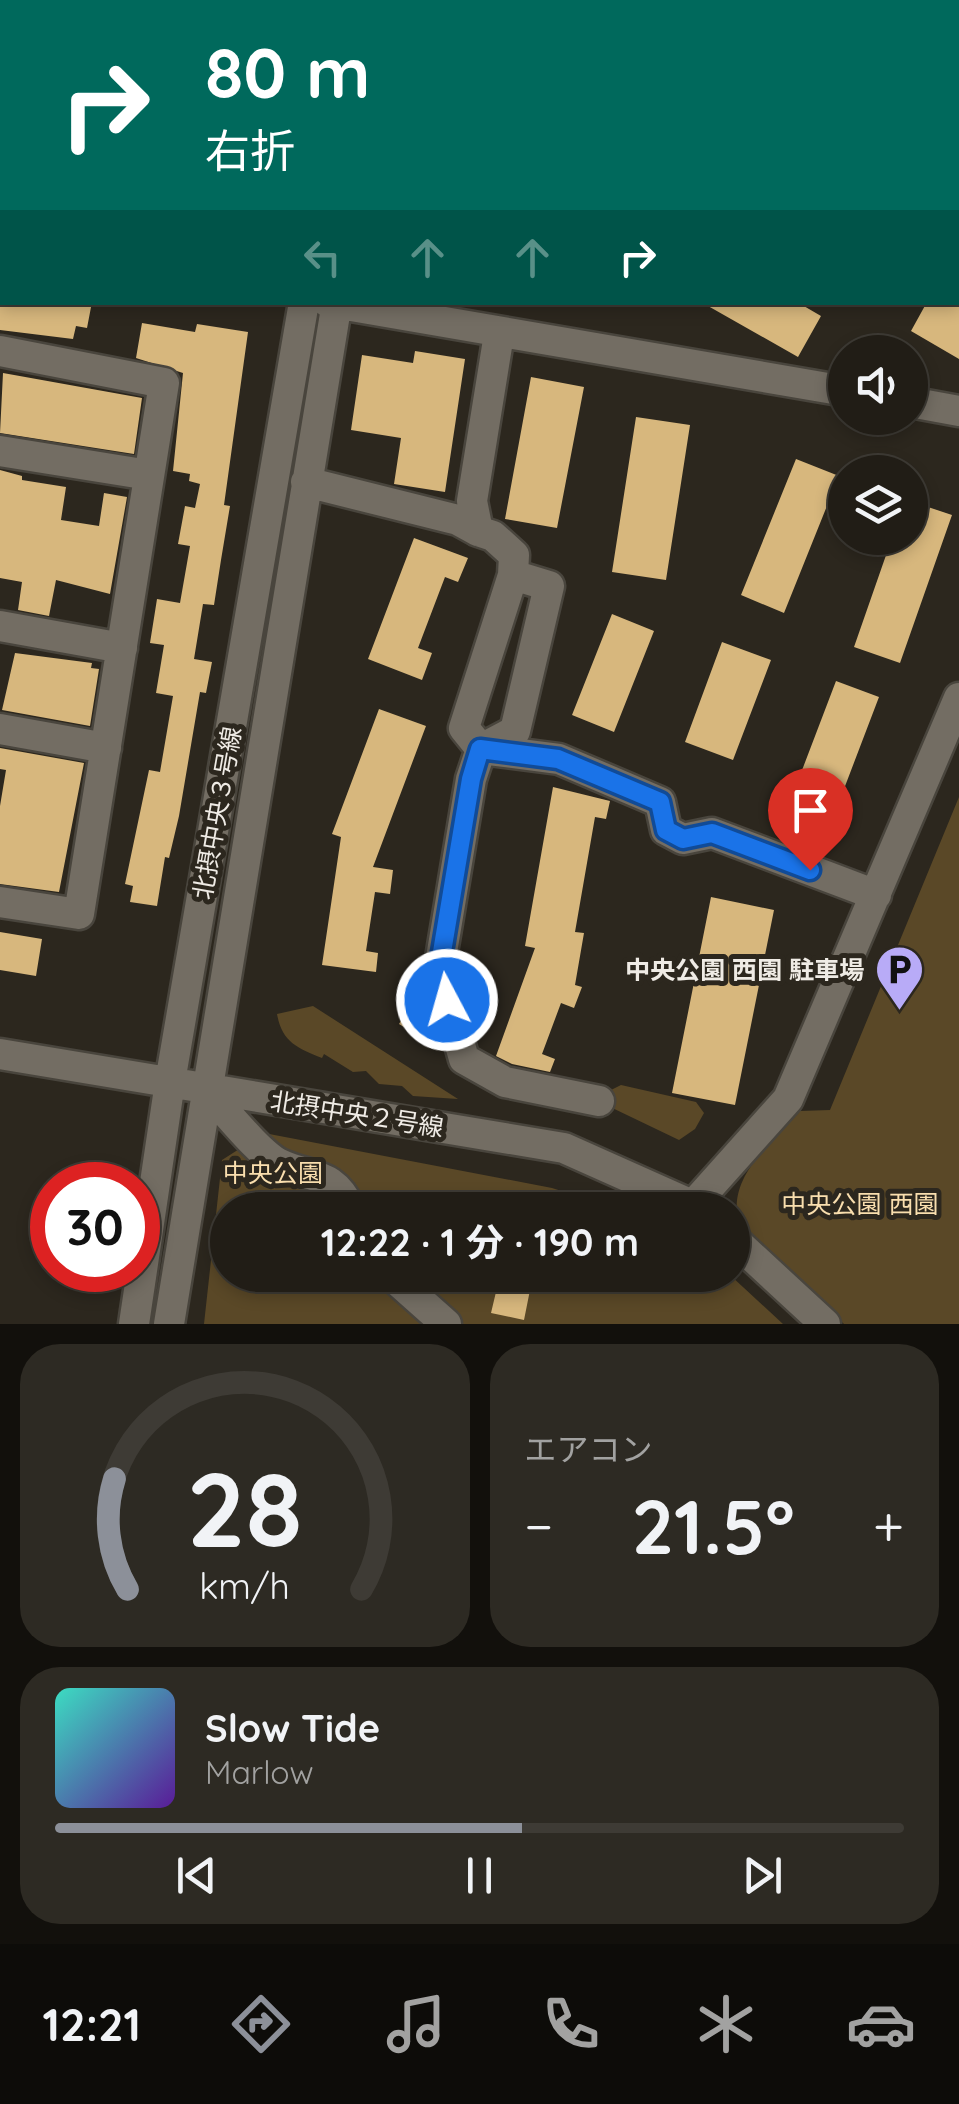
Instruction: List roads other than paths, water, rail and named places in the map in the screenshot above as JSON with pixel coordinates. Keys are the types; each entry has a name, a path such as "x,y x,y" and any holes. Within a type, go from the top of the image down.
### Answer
{"street":[{"name":"北摂中央３号線","path":"134,1324 170,1082 303,305"},
{"name":"北摂中央３号線","path":"169,1324 334,305"},
{"path":"345,305 828,388"},
{"path":"478,532 472,501 499,334"},
{"path":"0,351 164,383 79,914 0,902"},
{"path":"928,405 959,411"},
{"path":"0,451 149,475"},
{"path":"306,482 458,520 493,536 514,555 513,575 464,728 480,749 558,759 660,802 666,830 683,839 712,833 876,894"},
{"path":"513,575 549,586 515,730 480,749 471,779 439,970 464,1059 505,1082 599,1101"},
{"path":"0,626 122,648"},
{"path":"711,1192 788,1099 959,698"},
{"path":"0,728 106,748"},
{"name":"北摂中央２号線","path":"0,1054 564,1148 666,1192"},
{"path":"206,1090 278,1164 329,1181 341,1192"},
{"path":"750,1255 825,1324"},
{"path":"410,1292 446,1324"}],"place":[{"name":"中央公園 西園 駐車場","path":"899,1012"}],"park label":[{"name":"中央公園","path":"273,1173"},
{"name":"中央公園 西園","path":"860,1204"}]}
